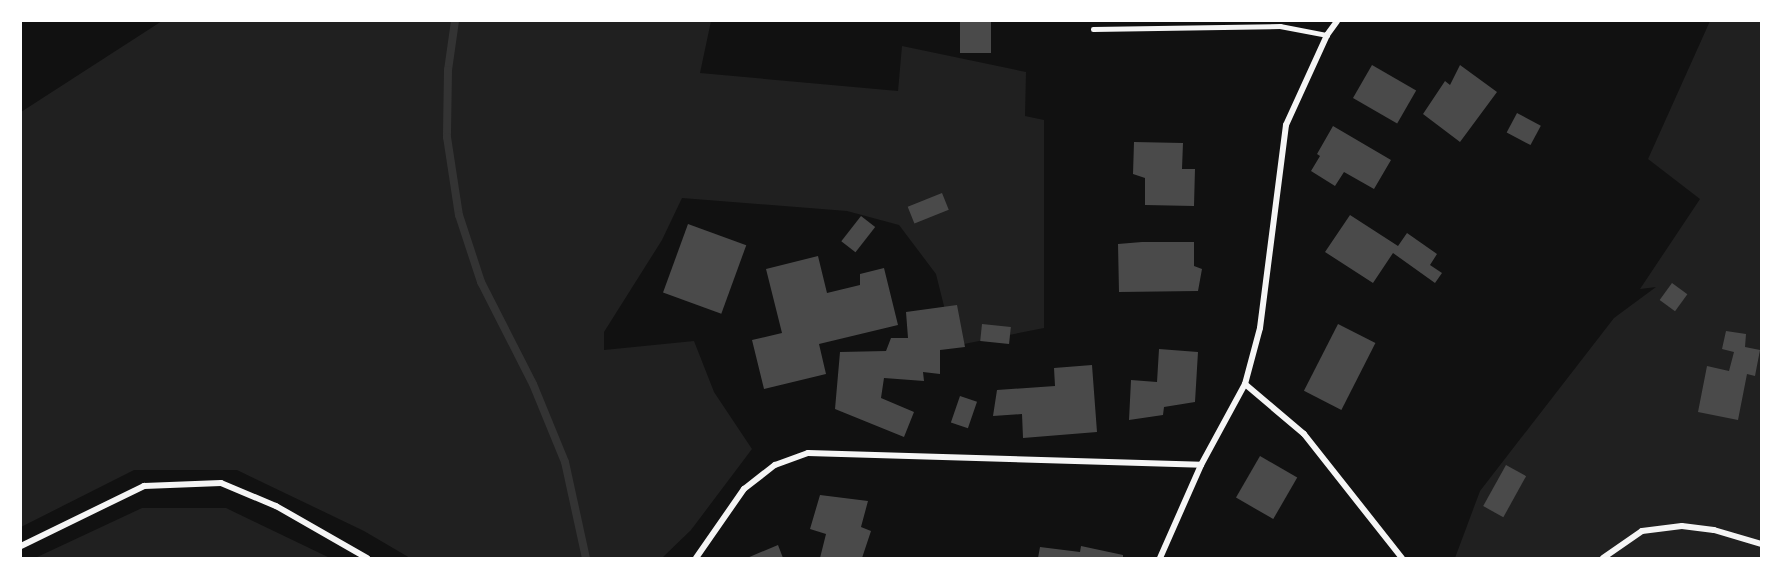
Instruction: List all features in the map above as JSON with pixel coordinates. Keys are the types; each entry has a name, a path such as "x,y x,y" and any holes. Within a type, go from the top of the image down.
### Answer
{"street":[{"path":"1160,558 1201,465 1245,384 1260,328 1286,125 1327,35 1337,21"},
{"path":"1245,384 1304,434 1402,558"},
{"path":"696,558 744,489 775,465 808,453 1201,465"},
{"path":"21,546 144,486 221,483 276,506 367,558"},
{"path":"1603,558 1642,531 1682,526 1714,530 1761,543"}],"lane":[{"path":"1093,29 1280,26 1327,35"}],"shaded area":[{"path":"162,21 711,21 700,73 898,91 902,46 1026,72 1025,116 1044,120 1044,328 954,346 936,274 899,225 847,211 682,198 662,240 604,332 604,350 694,341 714,392 752,449 691,530 662,558 410,558 364,531 237,470 134,470 21,527 21,112"},
{"path":"1710,21 1761,21 1761,558 1455,558 1480,491 1614,318 1656,287 1640,289 1700,199 1648,159"},
{"path":"142,508 226,508 330,558 35,558"}],"building":[{"path":"960,21 991,21 991,53 960,53"},
{"path":"1372,65 1416,90 1397,123 1353,98"},
{"path":"1460,65 1497,92 1460,142 1423,114 1445,81 1450,85"},
{"path":"1517,113 1541,126 1531,145 1507,132"},
{"path":"1333,126 1391,160 1374,189 1344,172 1335,186 1311,171 1320,156 1317,154"},
{"path":"1134,142 1183,143 1182,169 1195,169 1194,206 1145,205 1145,178 1133,174"},
{"path":"942,193 949,210 914,224 908,207"},
{"path":"1350,215 1398,246 1407,233 1437,254 1430,265 1442,273 1435,283 1393,253 1373,283 1325,252"},
{"path":"861,216 875,227 855,252 841,241"},
{"path":"688,224 746,245 721,314 663,293"},
{"path":"1194,242 1194,266 1202,269 1198,291 1119,292 1118,244"},
{"path":"818,256 827,293 860,285 860,274 884,268 898,325 819,344 826,374 764,389 752,340 782,333 766,269"},
{"path":"1672,283 1687,294 1675,311 1660,300"},
{"path":"957,305 965,347 940,350 940,374 923,372 924,381 884,378 881,398 914,412 904,437 835,409 840,352 886,351 891,338 908,338 906,312"},
{"path":"982,324 1011,327 1009,344 980,341"},
{"path":"1338,324 1375,343 1341,410 1304,391"},
{"path":"1726,331 1746,334 1745,347 1760,350 1755,376 1747,374 1738,420 1698,412 1707,366 1729,371 1734,352 1722,349"},
{"path":"1159,349 1198,352 1195,402 1164,407 1163,415 1129,420 1131,380 1157,382"},
{"path":"1092,365 1097,432 1023,438 1022,414 993,416 997,390 1055,386 1054,368"},
{"path":"960,396 977,402 968,428 951,422"},
{"path":"1260,456 1297,478 1273,519 1236,498"},
{"path":"1506,465 1526,476 1503,517 1483,506"},
{"path":"820,495 868,501 861,527 871,531 862,558 820,558 826,534 810,529"},
{"path":"778,545 783,558 747,558"},
{"path":"1081,546 1123,555 1123,558 1038,558 1040,547 1080,552"}],"waterway":[{"path":"455,21 448,70 447,137 459,215 481,282 533,384 565,462 586,558"}]}
